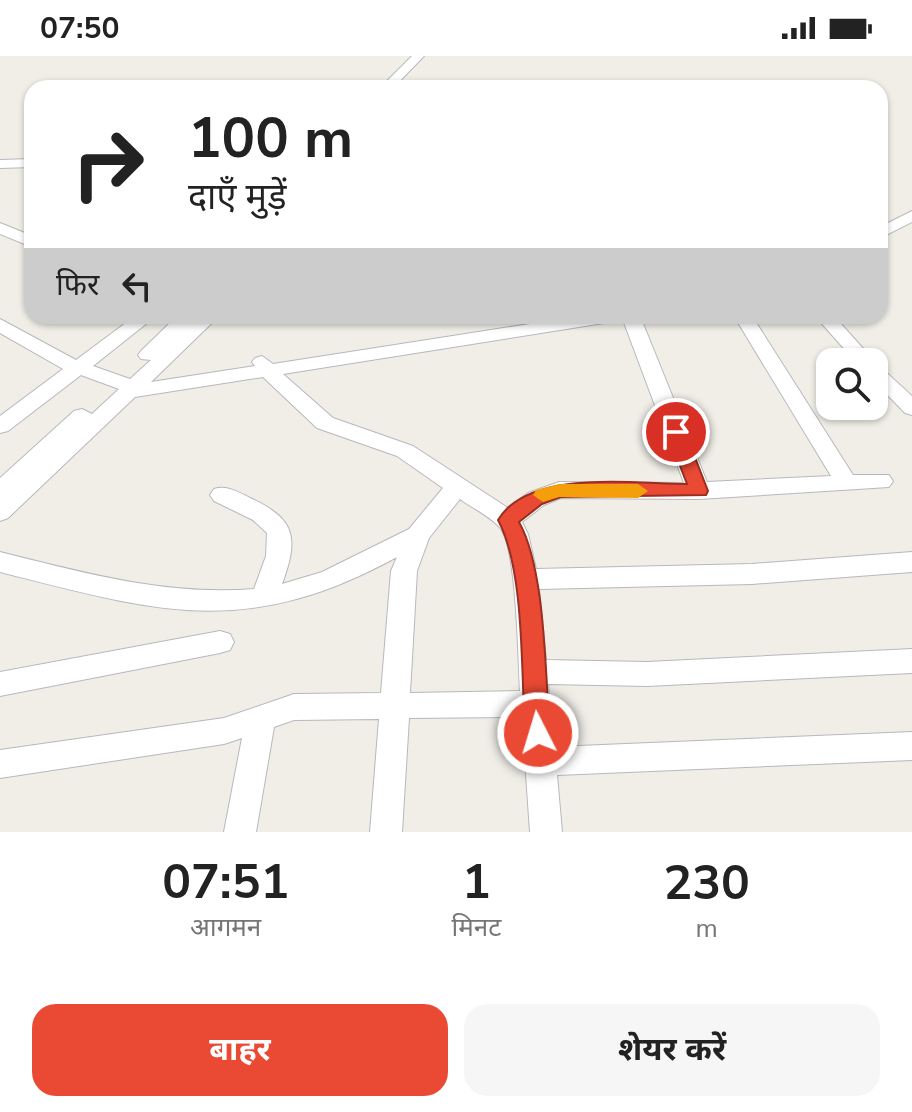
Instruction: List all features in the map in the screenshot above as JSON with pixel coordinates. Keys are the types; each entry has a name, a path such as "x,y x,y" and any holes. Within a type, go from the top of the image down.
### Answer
{"street":[{"path":"394,80 418,56"},
{"path":"407,80 431,56"},
{"path":"0,164 24,163"},
{"path":"888,229 912,216"},
{"path":"888,238 912,226"},
{"path":"0,228 24,238"},
{"path":"0,426 135,324"},
{"path":"146,324 165,339"},
{"path":"0,512 130,386 180,324"},
{"path":"0,491 201,324"},
{"path":"265,366 524,324"},
{"path":"3,330 75,368 130,386 561,324"},
{"path":"634,324 699,491"},
{"path":"748,324 847,483"},
{"path":"831,324 854,348"},
{"path":"265,366 325,423 405,451 508,520 516,534 525,579 546,832"},
{"path":"888,382 910,403"},
{"path":"508,520 536,499 559,490 699,491 881,481"},
{"path":"386,832 392,705 404,571 418,535 457,487"},
{"path":"222,495 269,516 278,529 281,553 264,597"},
{"path":"0,562 174,602 264,597 301,590 346,572 418,535"},
{"path":"525,579 752,574 912,562"},
{"path":"0,684 220,642"},
{"path":"533,672 647,674 912,661"},
{"path":"0,764 224,731 294,707 535,704"},
{"path":"240,832 261,718"},
{"path":"540,762 912,746"}],"slow traffic":[{"path":"543,495 559,490 638,491"}],"route":[{"path":"538,733 525,579 516,534 508,520 536,499 559,490 699,491 676,432"}]}
